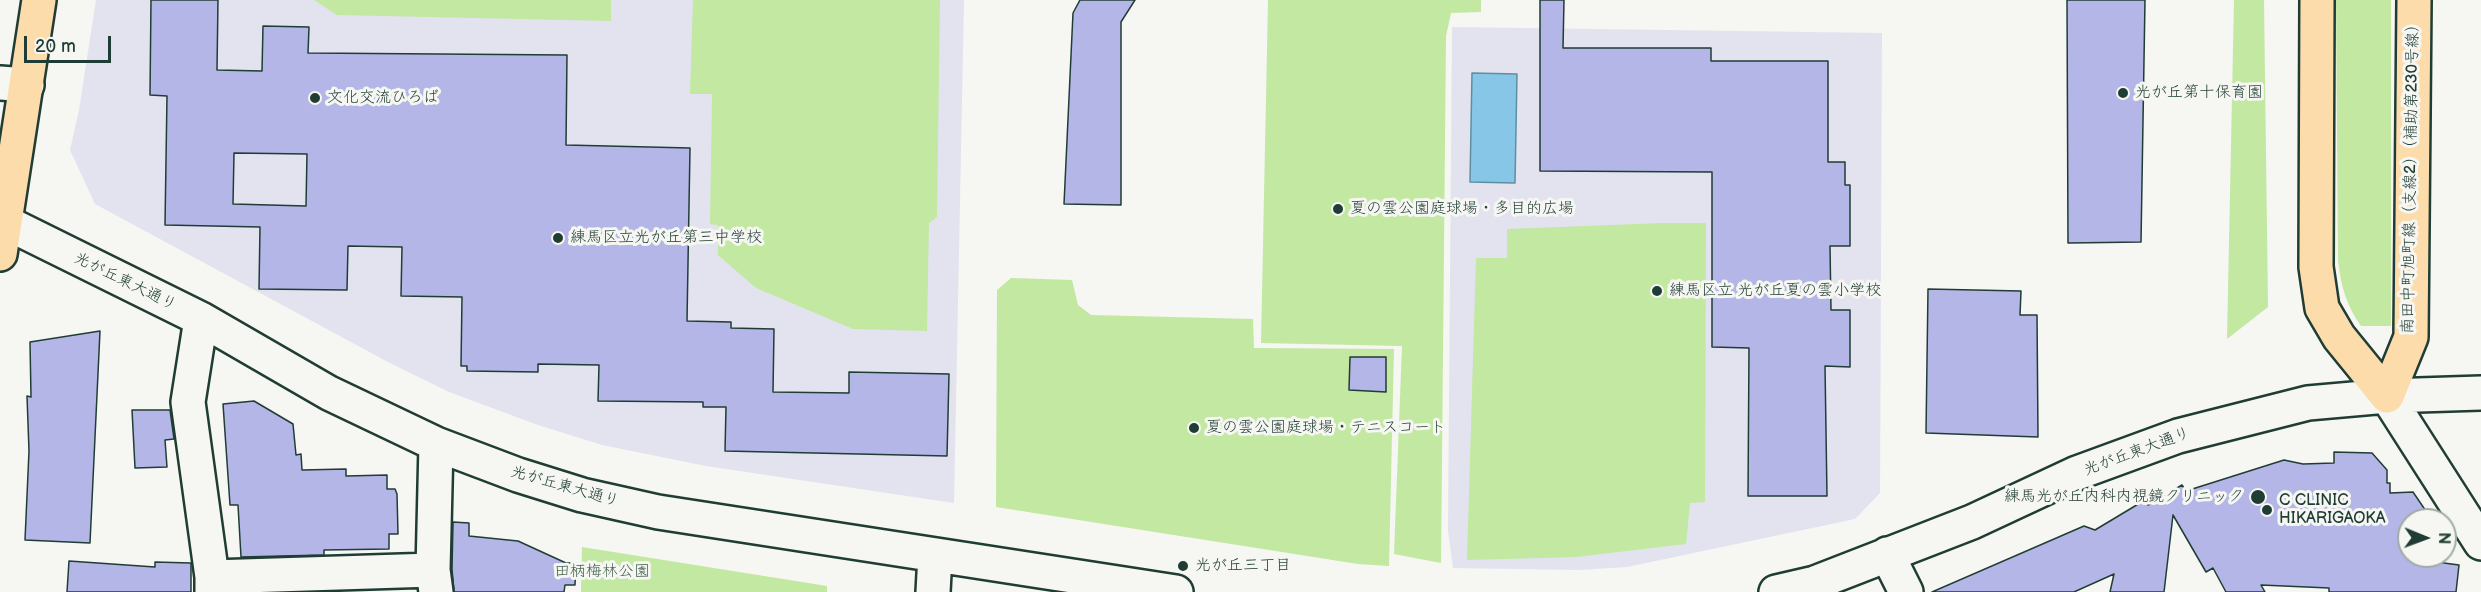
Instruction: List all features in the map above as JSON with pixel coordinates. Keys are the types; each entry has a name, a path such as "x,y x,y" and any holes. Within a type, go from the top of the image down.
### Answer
{"main road":[{"path":"0,254 5,222 14,84 39,0"},
{"path":"2317,0 2316,267 2322,308 2339,337 2387,396"},
{"name":"南田中町旭町線（支線2）（補助第230号線）","path":"2387,396 2411,338 2414,0"}],"street":[{"name":"光が丘東大通り","path":"5,222 201,319 329,393 436,444 518,475 582,495 657,512 1176,592"},
{"path":"201,319 188,402 212,584 434,581 436,444"},
{"name":"光が丘東大通り","path":"1776,592 1815,587 1887,554 1972,522 2077,474 2178,436 2308,403 2387,396 2481,393"},
{"path":"2387,396 2481,543"},
{"path":"1887,554 1906,592"},
{"path":"933,592 935,555"}],"shaded area":[{"name":"練馬区立光が丘第三中学校","path":"96,0 964,0 954,503 706,466 602,445 538,425 449,392 388,362 95,204 70,150 79,110"},
{"path":"1452,27 1882,33 1880,493 1855,519 1627,567 1578,570 1453,568 1448,530"}],"green space":[{"path":"314,0 611,0 611,21 337,15"},
{"path":"693,0 940,0 937,217 929,223 927,331 853,329 756,288 718,255 718,225 710,224 712,94 690,94"},
{"path":"1268,0 1481,0 1481,12 1451,13 1446,36 1441,563 1394,554 1402,346 1261,343"},
{"path":"2234,0 2264,0 2268,307 2227,339"},
{"path":"2336,0 2391,0 2391,326 2361,326 2348,303 2339,270"},
{"path":"1706,223 1705,502 1690,503 1686,544 1576,557 1467,560 1476,258 1507,258 1507,229"},
{"name":"夏の雲公園庭球場・テニスコート","path":"1011,278 1072,280 1078,305 1091,315 1253,319 1254,348 1394,349 1389,566 1358,564 996,507 997,290"},
{"name":"田柄梅林公園","path":"582,547 827,586 827,592 581,592"}],"water":[{"path":"1472,73 1517,74 1515,183 1470,182"}],"building":[{"path":"151,0 218,0 217,70 262,71 263,26 309,27 308,53 567,55 566,145 690,148 687,321 731,322 731,328 774,329 773,392 849,393 849,372 949,374 947,456 725,451 726,407 703,407 703,402 598,401 599,365 538,364 538,372 467,371 467,366 461,366 462,297 401,296 402,247 348,246 347,290 259,289 260,227 165,225 167,96 150,95","holes":["234,153 307,154 306,206 233,204"]},
{"path":"1080,0 1135,0 1121,22 1121,205 1064,204 1073,13"},
{"path":"1540,0 1564,0 1563,48 1711,48 1711,61 1828,61 1828,162 1845,162 1845,185 1850,185 1850,246 1830,246 1831,310 1850,310 1850,367 1825,366 1827,496 1748,496 1749,348 1712,347 1712,172 1540,171"},
{"path":"2067,0 2145,0 2141,242 2068,243"},
{"path":"1928,289 2021,291 2020,315 2037,315 2038,437 1926,433"},
{"path":"100,331 90,543 25,540 29,451 27,396 31,397 30,342"},
{"path":"1350,357 1386,357 1386,392 1349,390"},
{"path":"254,401 293,424 296,455 301,454 302,470 346,469 346,476 387,475 387,489 395,489 397,494 398,534 389,534 389,549 324,550 324,555 241,557 238,505 230,505 223,404"},
{"path":"132,410 170,410 174,439 165,440 167,467 135,468"},
{"path":"2334,452 2372,453 2387,470 2390,493 2413,492 2424,508 2397,508 2397,568 2457,568 2457,565 2459,565 2456,592 2329,592 2329,588 2261,585 2265,592 2226,592 2213,568 2206,572 2173,515 2164,592 2110,592 2114,574 2074,592 1932,592 2084,526 2095,530 2145,500 2148,505 2182,485 2186,491 2284,460 2303,464 2334,463"},
{"path":"453,522 469,523 469,536 518,541 566,563 576,563 575,585 565,585 564,592 454,592"},
{"path":"69,561 155,567 155,562 191,563 191,592 67,592"}],"place":[{"name":"光が丘第十保育園","path":"2123,93"},
{"name":"文化交流ひろば","path":"315,98"},
{"name":"夏の雲公園庭球場・多目的広場","path":"1338,209"},
{"name":"練馬区立光が丘第三中学校","path":"558,238"},
{"name":"練馬区立 光が丘夏の雲小学校","path":"1657,291"},
{"name":"夏の雲公園庭球場・テニスコート","path":"1194,428"},
{"name":"練馬光が丘内科内視鏡クリニック","path":"2258,497"},
{"name":"C CLINIC HIKARIGAOKA","path":"2267,510"},
{"name":"光が丘三丁目","path":"1183,566"}]}
